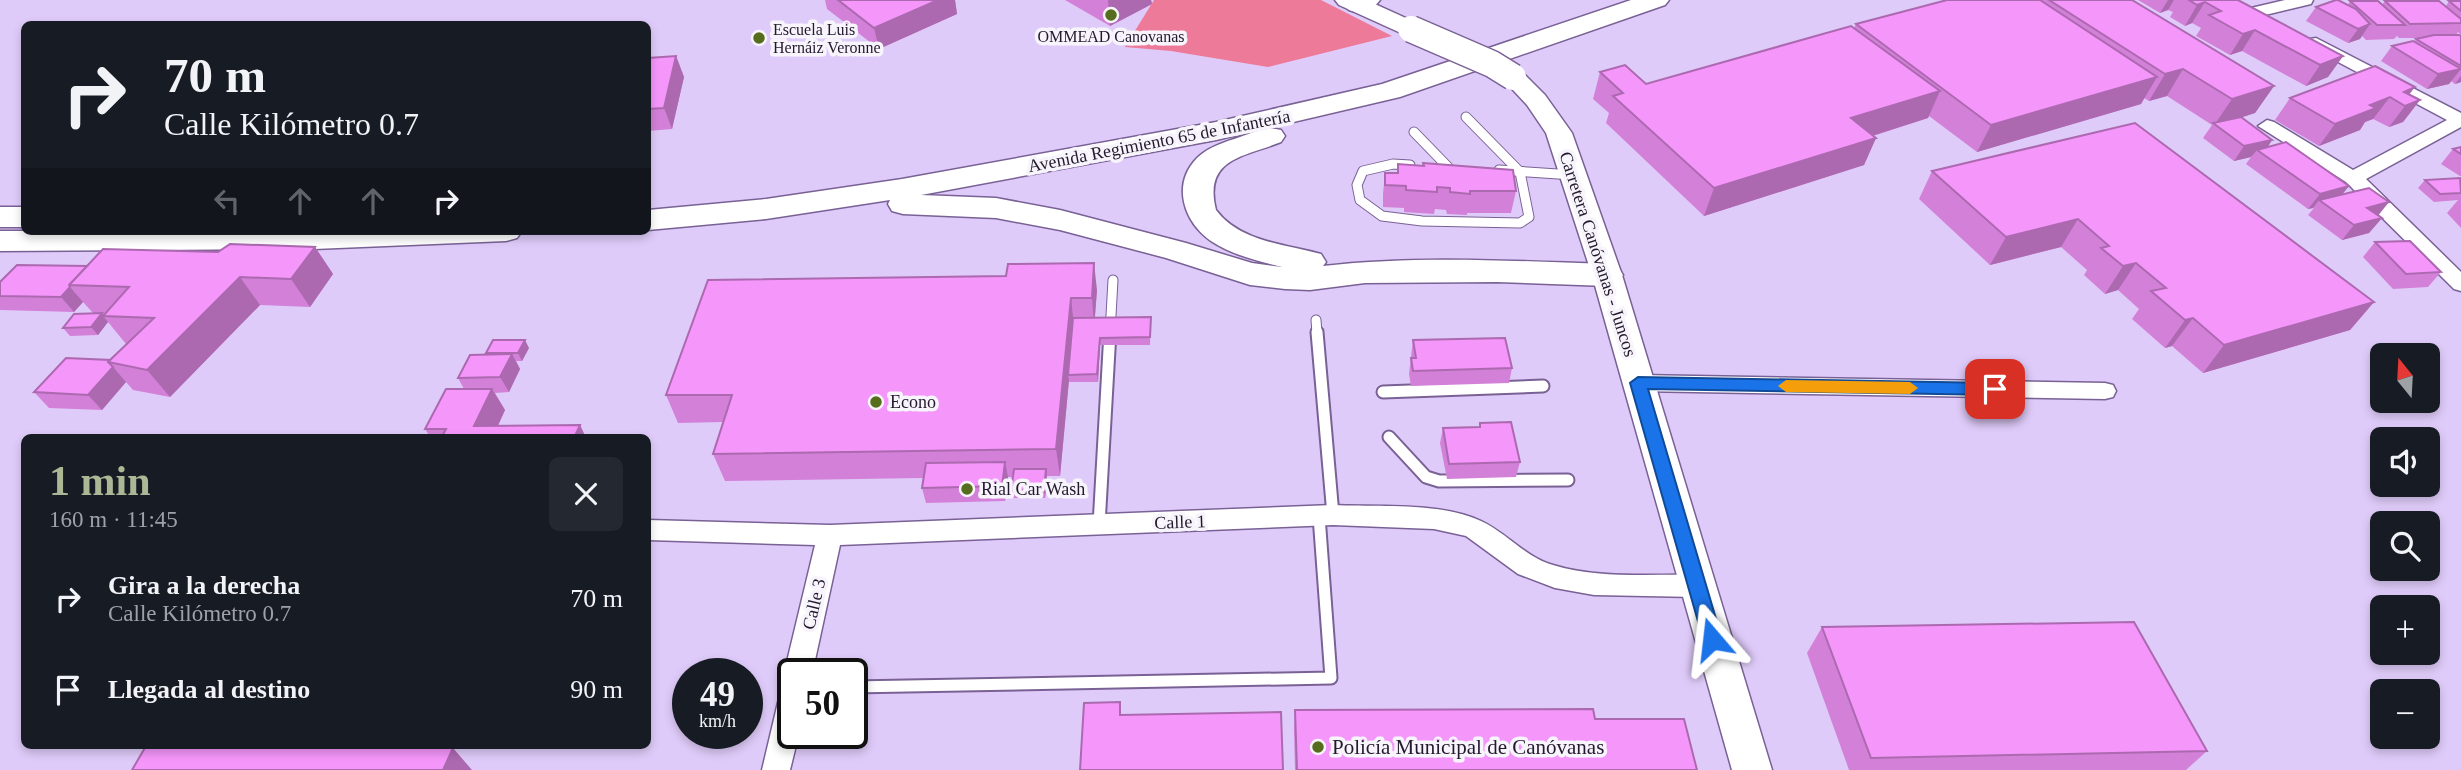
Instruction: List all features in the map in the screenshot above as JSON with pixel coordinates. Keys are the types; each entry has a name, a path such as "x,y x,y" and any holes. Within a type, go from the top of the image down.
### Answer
{"main road":[{"name":"Avenida Regimiento 65 de Infantería","path":"651,198 969,156 1191,116 1270,99 1439,54 1552,20 1603,0"},
{"name":"Avenida Regimiento 65 de Infantería","path":"651,220 766,209 1093,156 1348,102 1391,91 1656,0"},
{"name":"Carretera Canóvanas - Juncos","path":"1357,2 1492,64 1513,77 1536,100 1559,134 1607,275 1752,770"},
{"path":"1348,102 1321,117 1226,154 1208,165 1197,182 1197,202 1205,223 1228,237 1276,256 1365,272"},
{"path":"766,209 803,212 868,204 996,208 1060,219 1250,274 1310,279 1365,272 1497,271 1607,275"},
{"path":"0,217 21,217"},
{"path":"0,242 314,239 410,235"}],"street":[{"path":"2281,24 2252,9 2305,0"},
{"path":"2305,37 2461,120"},
{"path":"2353,178 2461,120"},
{"path":"2267,126 2353,178 2461,284"},
{"path":"1638,383 2105,391"},
{"name":"Calle 1","path":"651,530 830,535 1326,516 1434,519 1474,528 1527,567 1555,577 1594,584 1696,586"},
{"name":"Calle 3","path":"802,658 830,535"},
{"path":"776,770 781,749"}],"lane":[{"path":"1421,166 1393,164 1363,171 1357,185 1360,200 1382,216 1422,221 1520,223 1529,218 1520,172 1466,117"},
{"path":"1414,132 1448,167"},
{"path":"1434,166 1460,168"},
{"path":"1484,169 1573,175"},
{"path":"1099,525 1113,280"},
{"path":"868,687 1331,678 1316,320"},
{"path":"1383,392 1543,386"},
{"path":"1389,437 1426,477 1439,481 1568,480"}],"shaded area":[{"path":"1154,0 1321,0 1392,36 1268,67 1171,51 1125,47"}],"building":[{"path":"838,0 938,0 874,28"},
{"path":"1947,0 2040,0 2157,77 1991,125 1856,24"},
{"path":"2049,0 2132,0 2274,86 2232,99 2183,69 2165,74"},
{"path":"2189,0 2238,0 2343,56 2320,65 2255,30 2243,34 2209,15 2221,11 2205,2 2197,5"},
{"path":"2336,0 2356,9 2370,24 2358,29 2316,7"},
{"path":"2350,1 2378,1 2405,25 2377,25"},
{"path":"2385,1 2439,1 2461,19 2461,23 2410,24"},
{"path":"2449,1 2461,1 2461,11"},
{"path":"1851,26 1940,91 1851,118 1876,138 1714,188 1613,96 1623,93 1600,72 1625,65 1646,84"},
{"path":"2434,35 2461,36 2461,66 2416,39"},
{"path":"2413,41 2461,69 2438,74 2392,46"},
{"path":"676,56 664,108 651,109 651,58"},
{"path":"2375,66 2415,87 2404,92 2420,100 2405,106 2390,97 2370,105 2376,108 2335,124 2290,98"},
{"path":"2241,117 2272,140 2244,146 2213,123"},
{"path":"2135,123 2374,302 2224,345 2193,318 2185,320 2151,291 2166,288 2136,263 2123,266 2101,248 2109,246 2078,219 2006,237 1932,171"},
{"path":"2286,142 2349,186 2320,194 2257,150"},
{"path":"1423,163 1513,170 1516,191 1470,191 1470,194 1450,192 1450,188 1437,187 1437,192 1406,190 1406,186 1385,185 1385,173 1398,173 1398,164 1424,166"},
{"path":"2460,178 2461,193 2440,194 2425,180"},
{"path":"2369,188 2389,202 2367,208 2382,218 2354,225 2319,200"},
{"path":"2410,241 2441,272 2406,274 2375,242"},
{"path":"230,244 315,247 291,279 240,277 147,370 108,362 154,318 103,316 129,287 69,285 103,249 218,252"},
{"name":"Econo","path":"1094,263 1092,298 1071,298 1056,449 713,454 732,395 666,395 708,280 1006,276 1008,264"},
{"path":"17,265 87,266 61,297 0,296 0,282"},
{"path":"102,313 91,327 63,328 74,314"},
{"path":"1151,317 1150,337 1100,338 1097,374 1068,375 1073,318"},
{"path":"1505,338 1512,368 1413,371 1411,358 1416,358 1413,340"},
{"path":"493,340 525,340 518,353 486,353"},
{"path":"512,354 500,377 458,378 470,355"},
{"path":"66,358 110,360 108,362 113,367 88,395 34,392"},
{"path":"446,389 492,389 474,426 580,425 576,434 443,434 446,429 425,429"},
{"path":"1511,422 1520,462 1449,464 1443,428 1480,427 1480,423"},
{"path":"1005,462 1002,486 922,488 926,463"},
{"path":"1014,469 1046,469 1044,490 1011,490"},
{"path":"2134,622 2207,751 1871,758 1822,627"},
{"path":"1120,702 1120,715 1281,712 1283,770 1080,770 1084,703"},
{"path":"1593,709 1595,719 1684,719 1697,770 1297,770 1295,710"},
{"path":"144,749 453,749 443,770 132,770"}],"slow traffic":[{"path":"1786,386 1910,388"}],"place":[{"name":"OMMEAD Canovanas","path":"1111,15"},
{"name":"Escuela Luis Hernáiz Veronne","path":"759,38"},
{"name":"Econo","path":"876,402"},
{"name":"Rial Car Wash","path":"967,489"},
{"name":"Policía Municipal de Canóvanas","path":"1318,747"}],"route":[{"path":"1712,639 1638,383 1995,389"}]}
